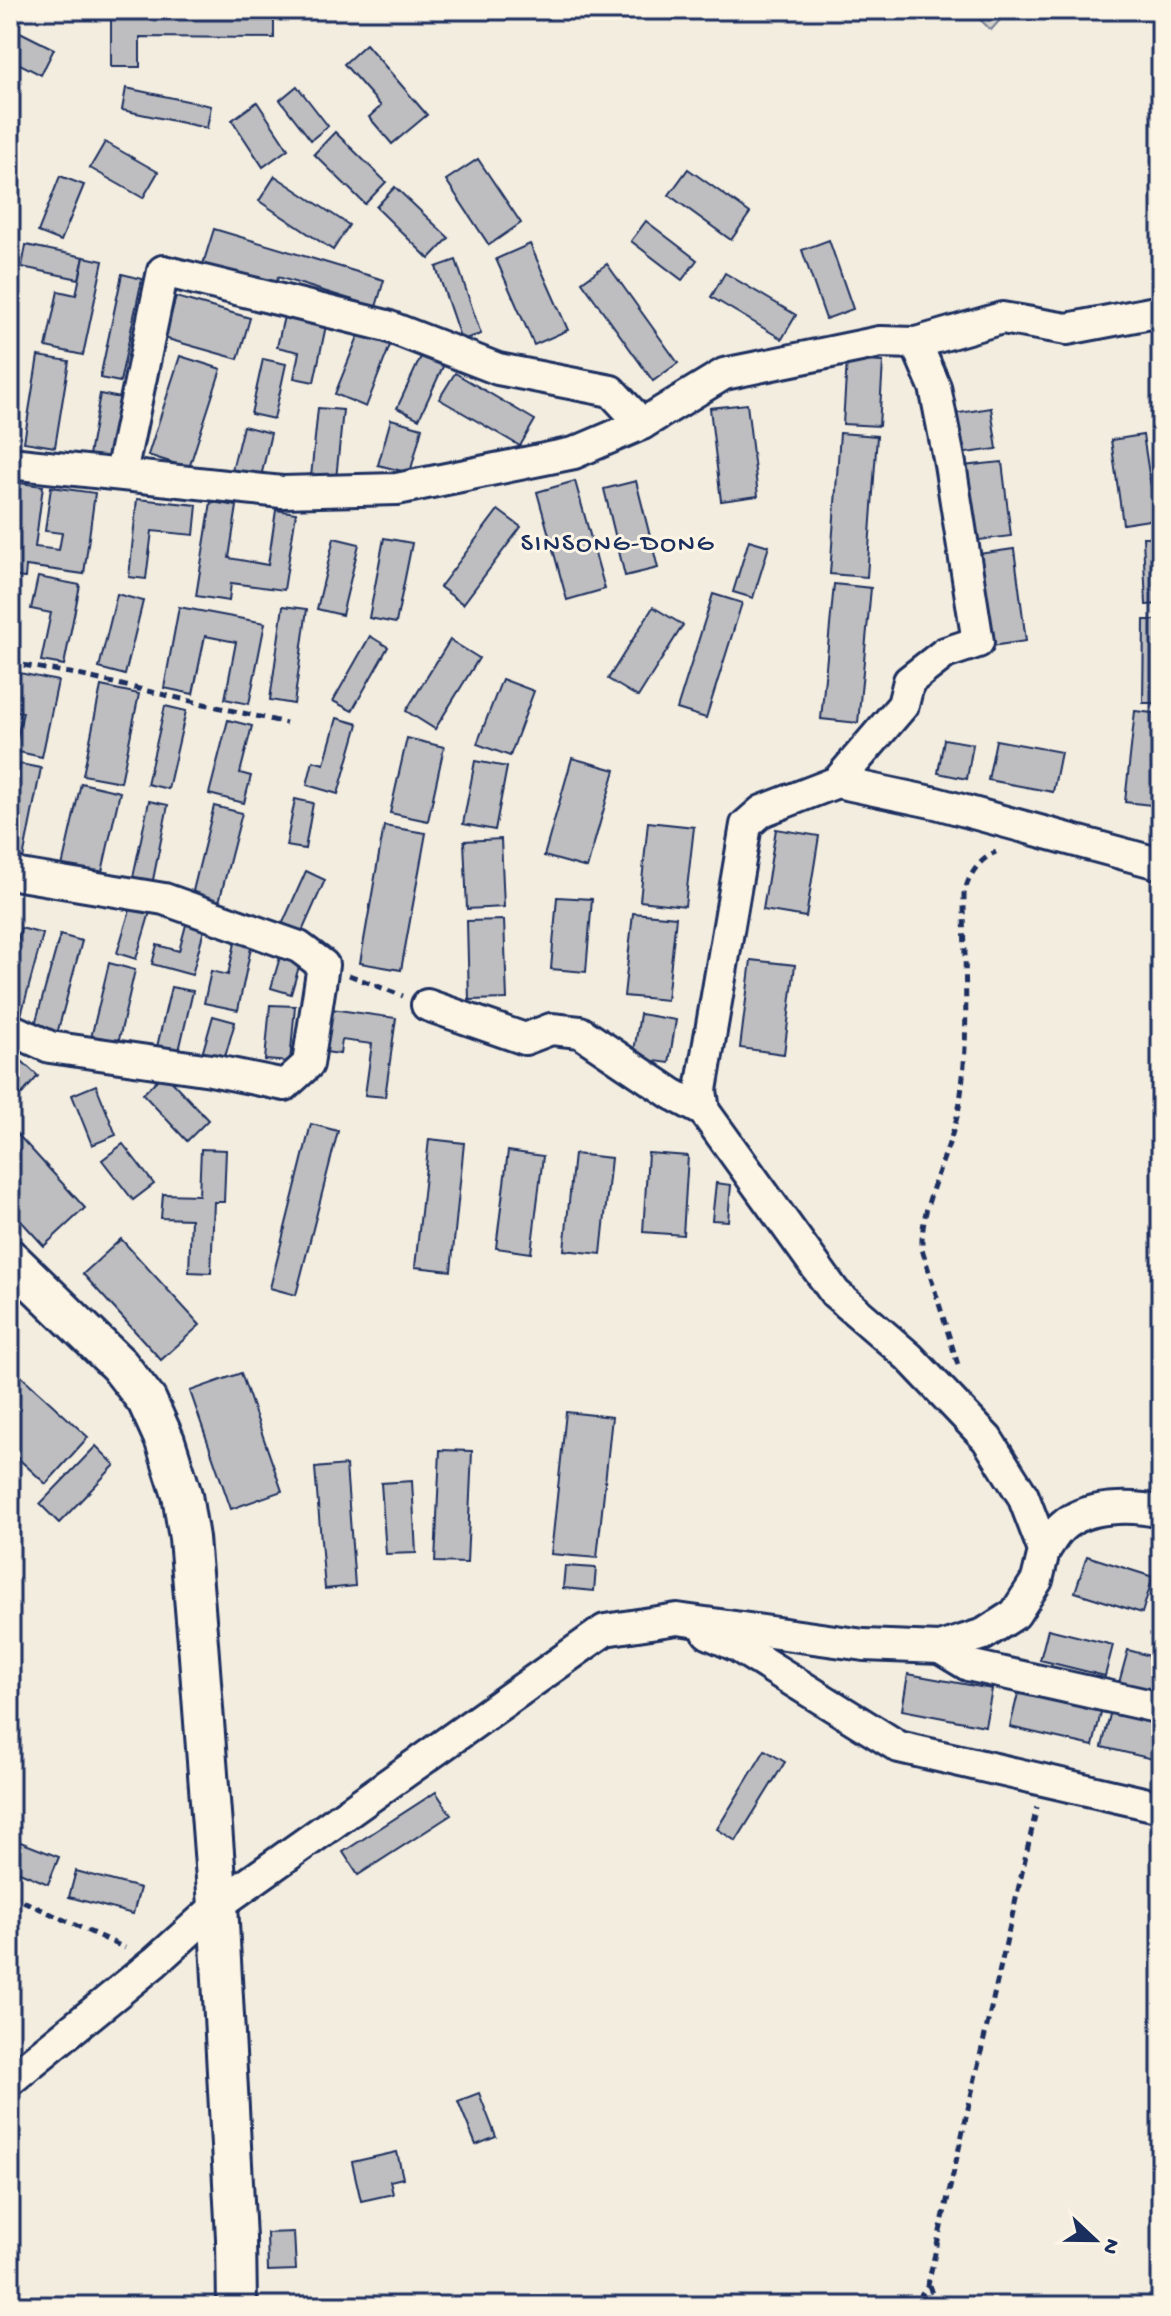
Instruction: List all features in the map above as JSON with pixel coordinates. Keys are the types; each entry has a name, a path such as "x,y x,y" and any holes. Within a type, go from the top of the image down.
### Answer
{"street":[{"path":"121,473 163,271 387,326 498,369 611,391 642,424"},
{"path":"10,463 282,492 397,489 574,453 642,424 724,374 880,342 916,343 1002,318 1067,329 1161,311"},
{"path":"704,1111 701,1090 746,825 762,811 837,782 903,705 909,681 945,653 978,642 935,387 916,343"},
{"path":"837,782 936,803 1161,864"},
{"path":"10,871 164,899 299,947 323,965 308,1064 285,1085 211,1070 50,1047 10,1029"},
{"path":"427,1005 525,1039 551,1029 580,1032 672,1094 704,1111 835,1293 909,1357 987,1439 1023,1496 1044,1551"},
{"path":"10,1259 119,1365 147,1401 165,1441 182,1495 189,1538 218,1905 237,2306"},
{"path":"10,2080 155,1962 218,1905 605,1630 677,1619 864,1645 940,1648 984,1634 1015,1614 1037,1580 1044,1551 1062,1526 1079,1514 1127,1509 1161,1512"},
{"path":"677,1619 737,1646 899,1747 1161,1807"},
{"path":"940,1648 968,1665 1161,1708"}],"path":[{"path":"10,663 70,673 286,723"},
{"path":"958,1406 958,1363 922,1249 922,1234 960,1104 964,1061 964,894 978,863 992,853 1005,849"},
{"path":"323,965 427,1005"},
{"path":"836,2306 917,2301 928,2284 1043,1778"},
{"path":"10,1895 155,1962"},
{"path":"928,2284 936,2306"}],"shaded area":[{"path":"970,10 1009,10 991,30"}],"building":[{"path":"111,10 274,10 274,38 140,37 140,67 111,67"},
{"path":"10,27 54,49 41,75 10,59"},
{"path":"366,44 427,115 392,144 369,117 381,106 344,64"},
{"path":"297,86 328,126 311,140 280,100"},
{"path":"126,88 211,106 207,128 122,110"},
{"path":"257,102 288,149 263,167 232,120"},
{"path":"335,132 386,182 365,204 314,154"},
{"path":"105,142 158,172 143,198 90,168"},
{"path":"478,159 521,223 489,245 446,180"},
{"path":"688,169 750,213 731,240 669,195"},
{"path":"60,176 84,185 61,241 38,232"},
{"path":"275,176 349,225 333,250 259,201"},
{"path":"395,187 449,238 429,259 376,207"},
{"path":"646,221 697,260 682,280 631,241"},
{"path":"214,229 384,280 376,307 278,277 276,286 203,264"},
{"path":"829,240 853,309 826,319 802,250"},
{"path":"530,244 568,330 534,345 496,259"},
{"path":"26,245 84,257 79,279 22,267"},
{"path":"84,257 103,261 83,355 46,347 58,291 76,295"},
{"path":"456,260 481,334 461,340 436,267"},
{"path":"607,264 678,363 653,381 582,282"},
{"path":"725,273 796,315 782,339 711,297"},
{"path":"122,274 142,279 120,382 100,378"},
{"path":"176,297 250,318 238,359 164,338"},
{"path":"285,312 327,321 314,382 294,378 299,352 277,347"},
{"path":"361,329 392,340 366,407 335,394"},
{"path":"424,350 446,360 419,419 397,408"},
{"path":"38,356 69,361 55,447 24,442"},
{"path":"180,356 221,369 189,468 148,455"},
{"path":"263,359 286,364 274,419 251,414"},
{"path":"847,360 883,362 879,426 843,424"},
{"path":"455,373 535,420 520,446 439,399"},
{"path":"100,394 121,398 110,459 89,455"},
{"path":"747,404 758,496 721,501 710,408"},
{"path":"318,408 343,410 336,479 311,477"},
{"path":"991,408 997,449 959,454 953,414"},
{"path":"391,419 422,428 410,473 378,465"},
{"path":"243,426 271,433 261,477 232,470"},
{"path":"840,433 877,436 867,577 830,574"},
{"path":"1143,435 1156,519 1123,524 1111,440"},
{"path":"1002,462 1011,536 972,541 963,466"},
{"path":"575,481 605,589 567,600 537,492"},
{"path":"636,481 658,568 625,576 604,489"},
{"path":"11,482 43,486 35,547 59,550 62,533 45,531 51,487 95,493 84,574 26,566 25,578 10,576"},
{"path":"137,499 197,505 194,535 152,531 146,579 129,577"},
{"path":"211,502 237,506 229,558 268,565 276,510 296,513 284,590 231,583 229,601 196,596"},
{"path":"498,510 521,527 463,604 440,587"},
{"path":"1143,537 1161,537 1161,604 1146,605"},
{"path":"334,538 359,544 342,615 317,609"},
{"path":"384,538 412,543 396,623 369,618"},
{"path":"749,540 769,546 753,598 733,592"},
{"path":"1014,549 1026,641 991,646 978,554"},
{"path":"38,577 80,585 64,665 41,661 51,613 31,609"},
{"path":"834,584 871,588 858,723 821,719"},
{"path":"117,594 143,601 125,675 99,668"},
{"path":"713,594 742,603 706,718 677,709"},
{"path":"283,606 307,609 294,704 270,700"},
{"path":"179,607 265,623 249,704 225,699 236,642 205,636 193,694 164,688"},
{"path":"653,607 683,625 638,697 608,679"},
{"path":"1144,620 1161,620 1161,703 1143,703"},
{"path":"370,636 388,647 352,711 333,701"},
{"path":"450,640 479,658 435,729 406,711"},
{"path":"15,672 58,681 42,757 14,751 23,712 10,710"},
{"path":"502,679 534,691 510,756 477,744"},
{"path":"101,686 139,694 121,782 83,775"},
{"path":"165,706 186,711 168,789 147,784"},
{"path":"1135,711 1161,714 1160,806 1125,802"},
{"path":"337,718 358,724 338,794 307,785 313,761 324,764"},
{"path":"228,720 252,726 240,773 251,776 244,803 209,794"},
{"path":"407,738 444,747 428,821 390,813"},
{"path":"944,739 973,744 967,779 938,773"},
{"path":"996,740 1061,752 1053,792 988,780"},
{"path":"572,758 615,770 587,868 544,856"},
{"path":"475,761 507,767 495,830 463,824"},
{"path":"20,764 41,768 22,864 10,861 10,811"},
{"path":"81,783 120,792 100,881 61,871"},
{"path":"295,799 313,803 305,849 286,846"},
{"path":"149,801 168,805 151,890 131,887"},
{"path":"214,806 242,813 218,906 191,899"},
{"path":"648,822 694,827 685,906 640,901"},
{"path":"384,826 426,833 401,970 360,963"},
{"path":"776,829 819,836 806,917 763,910"},
{"path":"501,839 504,907 467,909 464,841"},
{"path":"306,871 325,880 300,936 281,927"},
{"path":"557,897 592,899 586,972 551,969"},
{"path":"132,903 151,909 136,959 117,953"},
{"path":"633,913 676,917 667,1000 624,996"},
{"path":"504,920 507,999 469,1000 467,921"},
{"path":"187,921 205,926 192,975 152,964 157,945 179,951"},
{"path":"21,928 43,934 20,1019 10,1016 10,967"},
{"path":"237,934 253,938 238,1010 204,1003 211,971 228,975"},
{"path":"60,935 82,941 57,1034 34,1028"},
{"path":"280,957 300,963 291,994 271,988"},
{"path":"751,960 795,965 784,1054 740,1048"},
{"path":"109,963 135,970 117,1048 90,1042"},
{"path":"171,987 193,991 178,1055 156,1051"},
{"path":"270,1005 295,1006 290,1062 265,1060"},
{"path":"324,1008 396,1018 385,1097 365,1095 372,1044 342,1040 340,1054 318,1051"},
{"path":"640,1014 676,1020 669,1063 633,1058"},
{"path":"213,1016 235,1022 223,1064 201,1058"},
{"path":"10,1050 38,1076 22,1094 10,1082"},
{"path":"164,1073 208,1120 187,1141 143,1094"},
{"path":"96,1085 116,1135 92,1145 72,1095"},
{"path":"311,1124 338,1131 296,1295 270,1288"},
{"path":"10,1126 85,1208 44,1246 10,1209"},
{"path":"429,1139 464,1143 451,1271 415,1267"},
{"path":"123,1144 154,1184 133,1200 102,1160"},
{"path":"201,1149 226,1150 224,1202 214,1202 211,1273 189,1272 191,1219 161,1218 163,1194 199,1195"},
{"path":"508,1151 543,1156 531,1253 496,1248"},
{"path":"648,1153 688,1156 683,1235 643,1232"},
{"path":"574,1154 611,1158 601,1254 564,1250"},
{"path":"716,1183 731,1185 728,1221 712,1220"},
{"path":"121,1239 200,1325 161,1360 83,1274"},
{"path":"10,1366 88,1437 46,1484 10,1451"},
{"path":"241,1373 282,1491 231,1509 190,1391"},
{"path":"566,1412 612,1417 597,1558 551,1554"},
{"path":"96,1446 115,1465 59,1523 40,1504"},
{"path":"440,1450 472,1451 467,1563 435,1562"},
{"path":"346,1465 355,1586 325,1589 315,1468"},
{"path":"412,1481 416,1553 386,1554 381,1483"},
{"path":"1087,1556 1153,1577 1142,1613 1075,1592"},
{"path":"565,1566 596,1568 594,1591 563,1588"},
{"path":"1048,1629 1113,1645 1105,1676 1040,1660"},
{"path":"1128,1650 1161,1659 1161,1694 1119,1683"},
{"path":"908,1674 992,1689 985,1726 902,1710"},
{"path":"1020,1685 1103,1704 1093,1746 1010,1727"},
{"path":"1112,1706 1161,1717 1161,1761 1102,1747"},
{"path":"765,1750 785,1762 736,1841 717,1829"},
{"path":"436,1792 451,1815 358,1875 343,1852"},
{"path":"10,1838 59,1857 48,1884 10,1868"},
{"path":"76,1871 140,1888 133,1914 69,1897"},
{"path":"479,2093 496,2137 476,2145 458,2101"},
{"path":"397,2152 403,2178 390,2181 393,2194 361,2201 352,2162"},
{"path":"294,2232 296,2270 268,2271 267,2233"}],"district":[{"name":"SINSONG-DONG","path":"618,541"}]}
